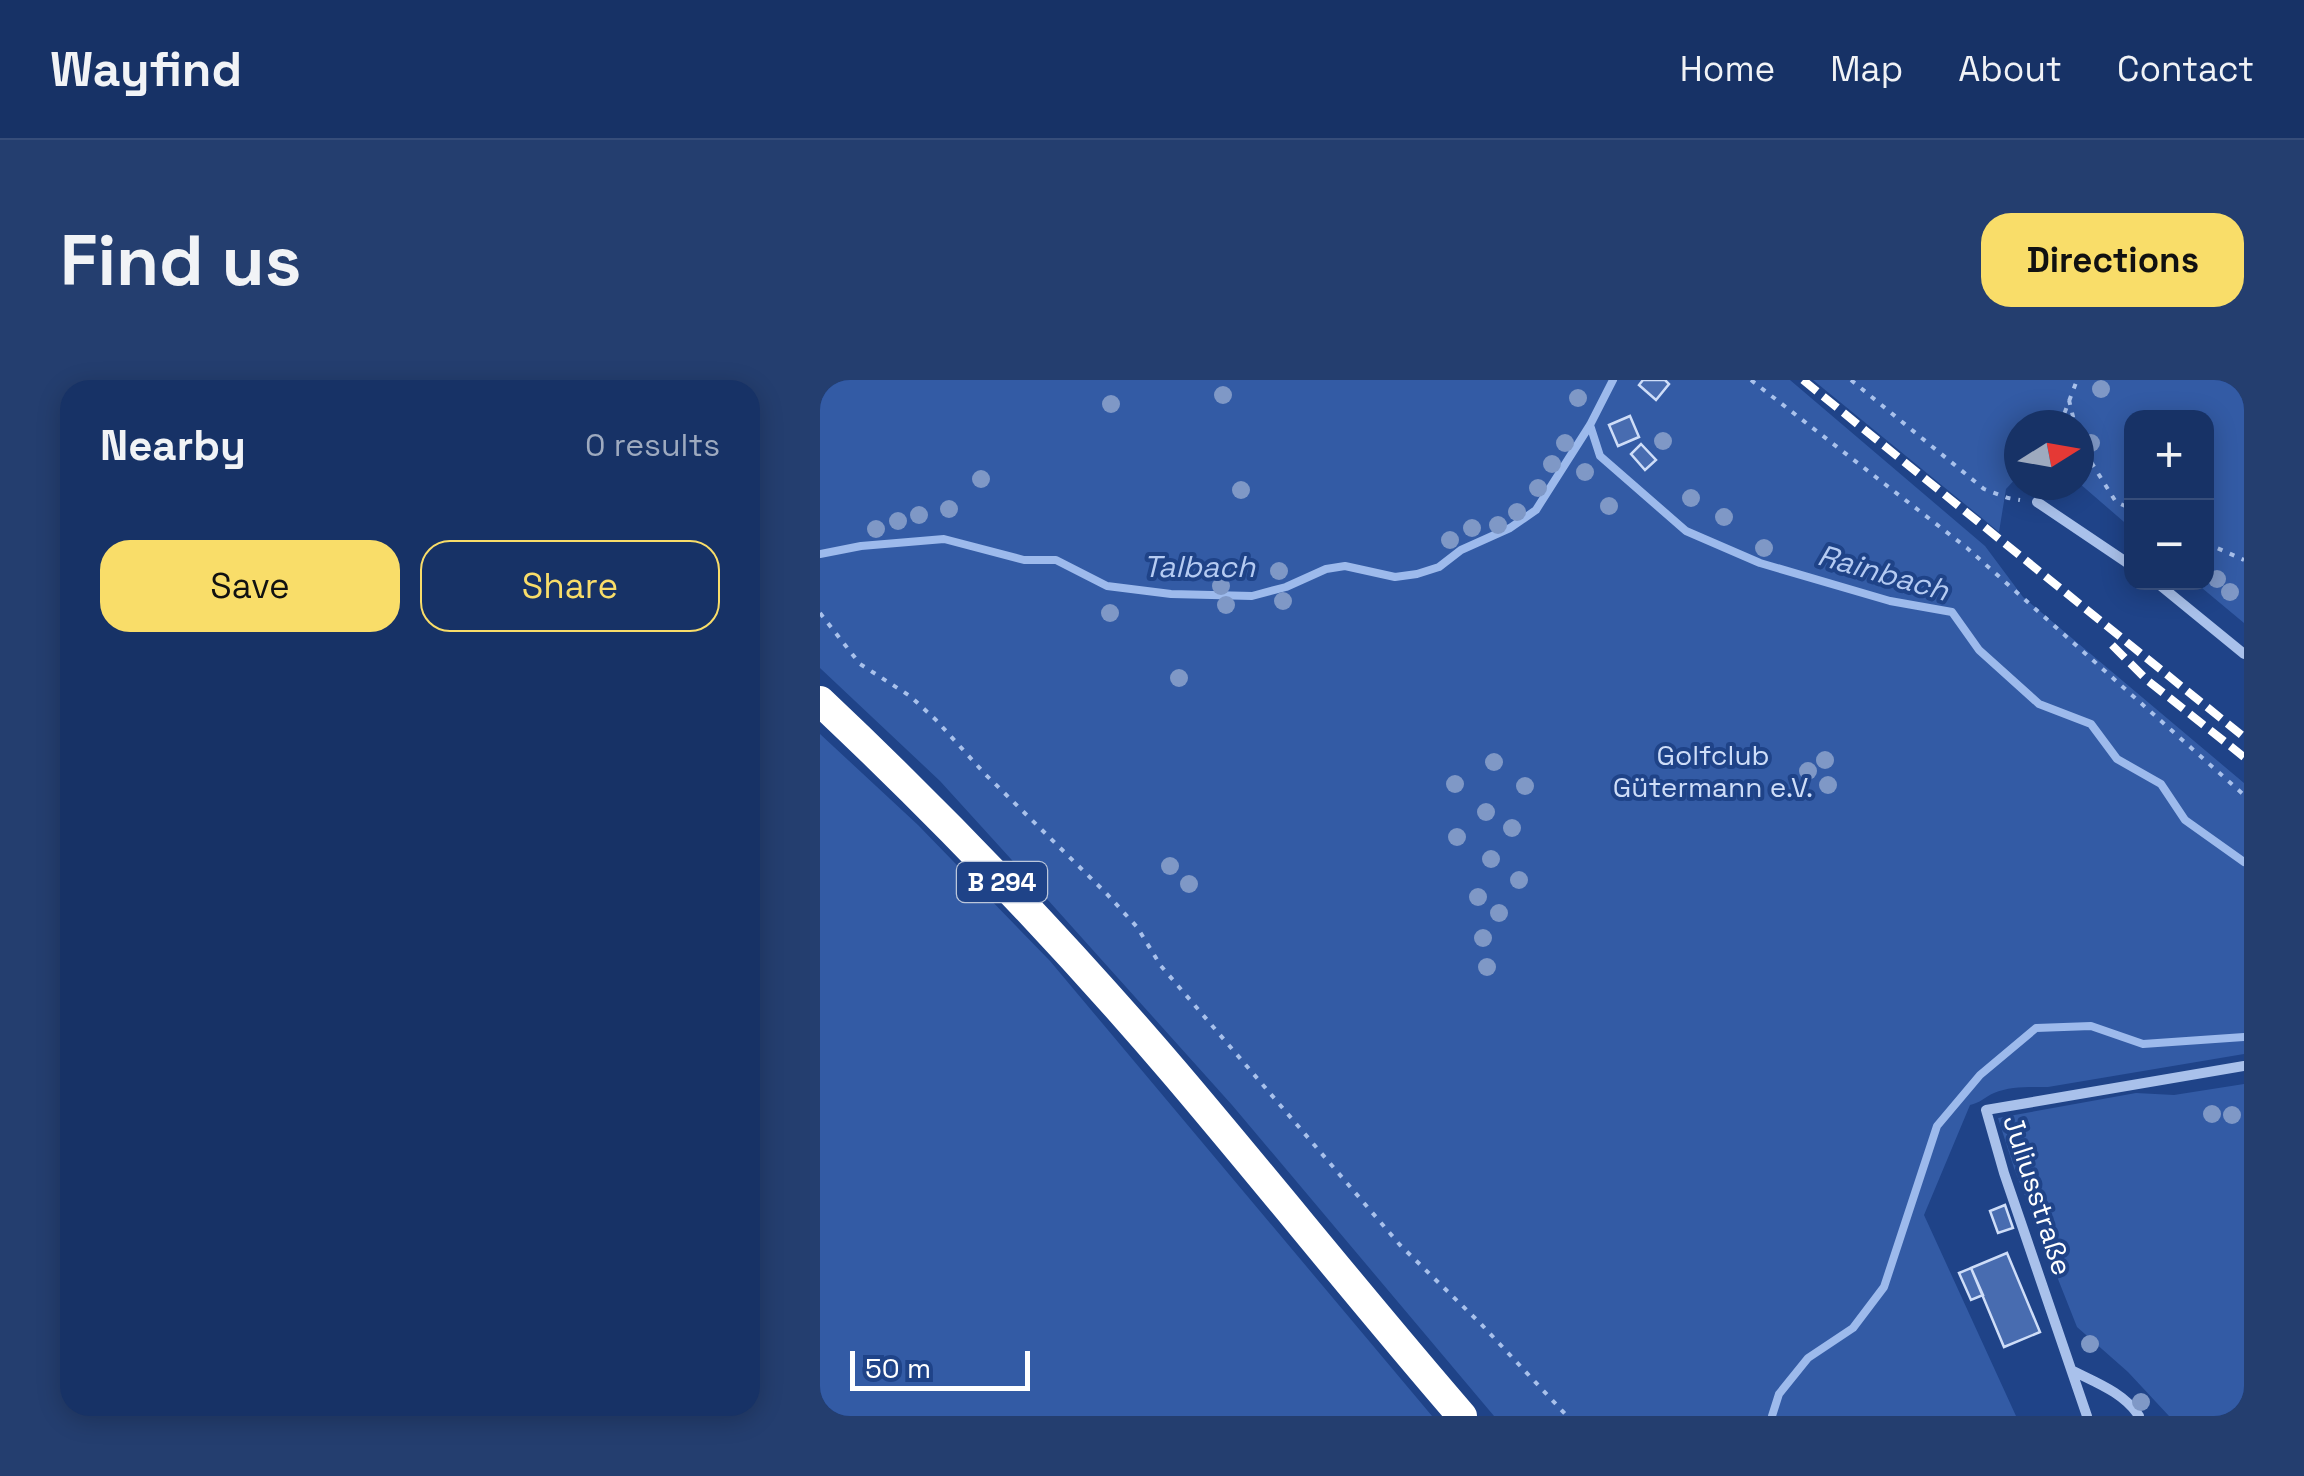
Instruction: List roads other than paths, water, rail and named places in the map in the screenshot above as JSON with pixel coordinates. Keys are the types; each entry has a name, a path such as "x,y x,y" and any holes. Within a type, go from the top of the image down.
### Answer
{"highway":[{"name":"B 294","path":"820,701 1051,932 1175,1073 1462,1416"}],"street":[{"path":"2037,502 2124,561"},
{"path":"2166,590 2244,654"},
{"name":"Juliusstraße","path":"2087,1416 1986,1110 2244,1066"},
{"path":"2073,1372 2115,1392 2140,1416"}],"waterway":[{"name":"Talbach","path":"820,554 861,546 944,539 1024,560 1056,560 1107,586 1171,594 1252,596 1345,566 1395,577 1417,574 1439,567 1461,550 1510,528 1536,510 1590,425 1613,380"},
{"name":"Rainbach","path":"1590,425 1600,456 1686,531 1760,563 1890,601 1952,612 1979,650 2039,704 2091,724 2117,759 2161,784 2185,820 2244,862"},
{"name":"Rainbach","path":"1772,1416 1779,1394 1808,1358 1853,1328 1884,1287 1937,1126 1980,1075 2036,1028 2091,1026 2143,1044 2244,1037"}],"railway":[{"path":"1803,380 2244,737"},
{"path":"2112,645 2147,680 2244,757"}],"park label":[{"name":"Golfclub Gütermann e.V.","path":"1713,771"}]}
